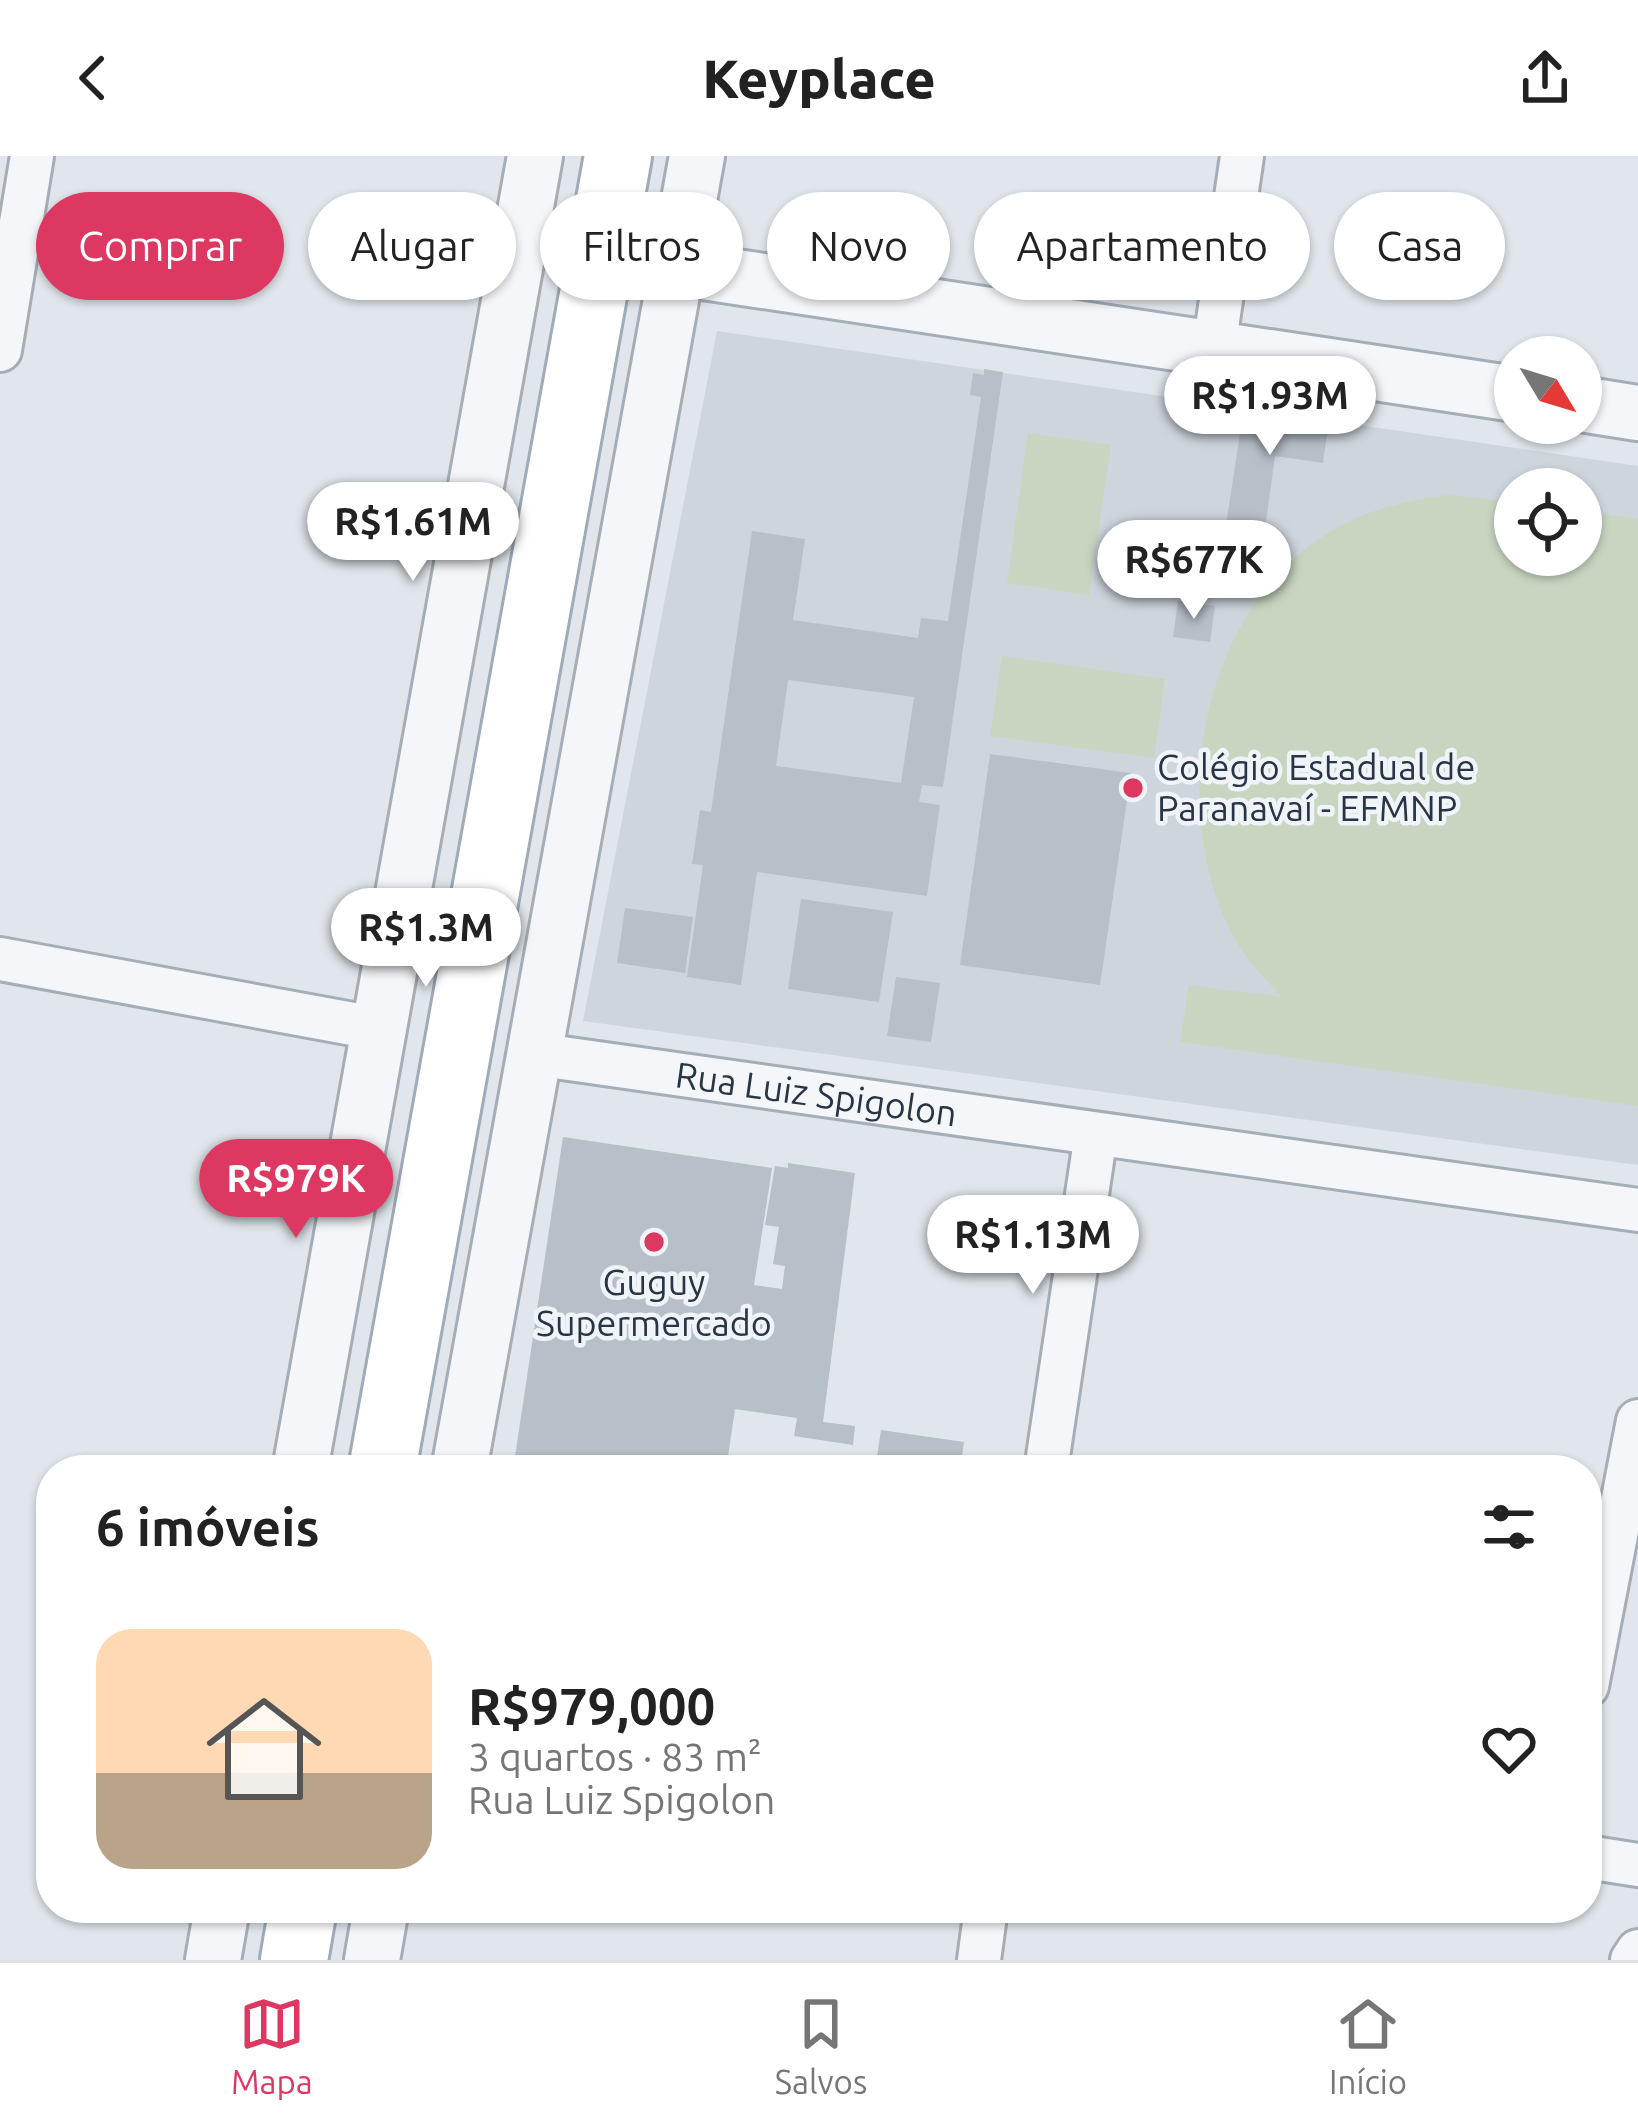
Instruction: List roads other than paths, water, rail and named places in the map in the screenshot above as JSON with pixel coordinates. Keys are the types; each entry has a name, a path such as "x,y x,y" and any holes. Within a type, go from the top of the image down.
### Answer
{"main road":[{"path":"385,1455 614,179"},
{"path":"294,1960 300,1923"}],"street":[{"path":"0,350 32,156"},
{"path":"303,1455 535,156"},
{"path":"690,192 697,156"},
{"path":"1214,349 1242,156"},
{"path":"743,278 1494,391"},
{"path":"462,1455 670,300"},
{"path":"1602,407 1638,413"},
{"name":"Rua Luiz Spigolon","path":"0,959 535,1054 1638,1210"},
{"path":"1048,1455 1096,1134"},
{"path":"1602,1608 1638,1421"},
{"path":"1602,1859 1638,1864"},
{"path":"213,1960 219,1923"},
{"path":"372,1960 378,1923"},
{"path":"979,1960 984,1923"},
{"path":"1632,1960 1638,1951"}],"place":[{"name":"Colégio Estadual de Paranavaí - EFMNP","path":"1133,788"},
{"name":"Guguy Supermercado","path":"654,1242"}]}
